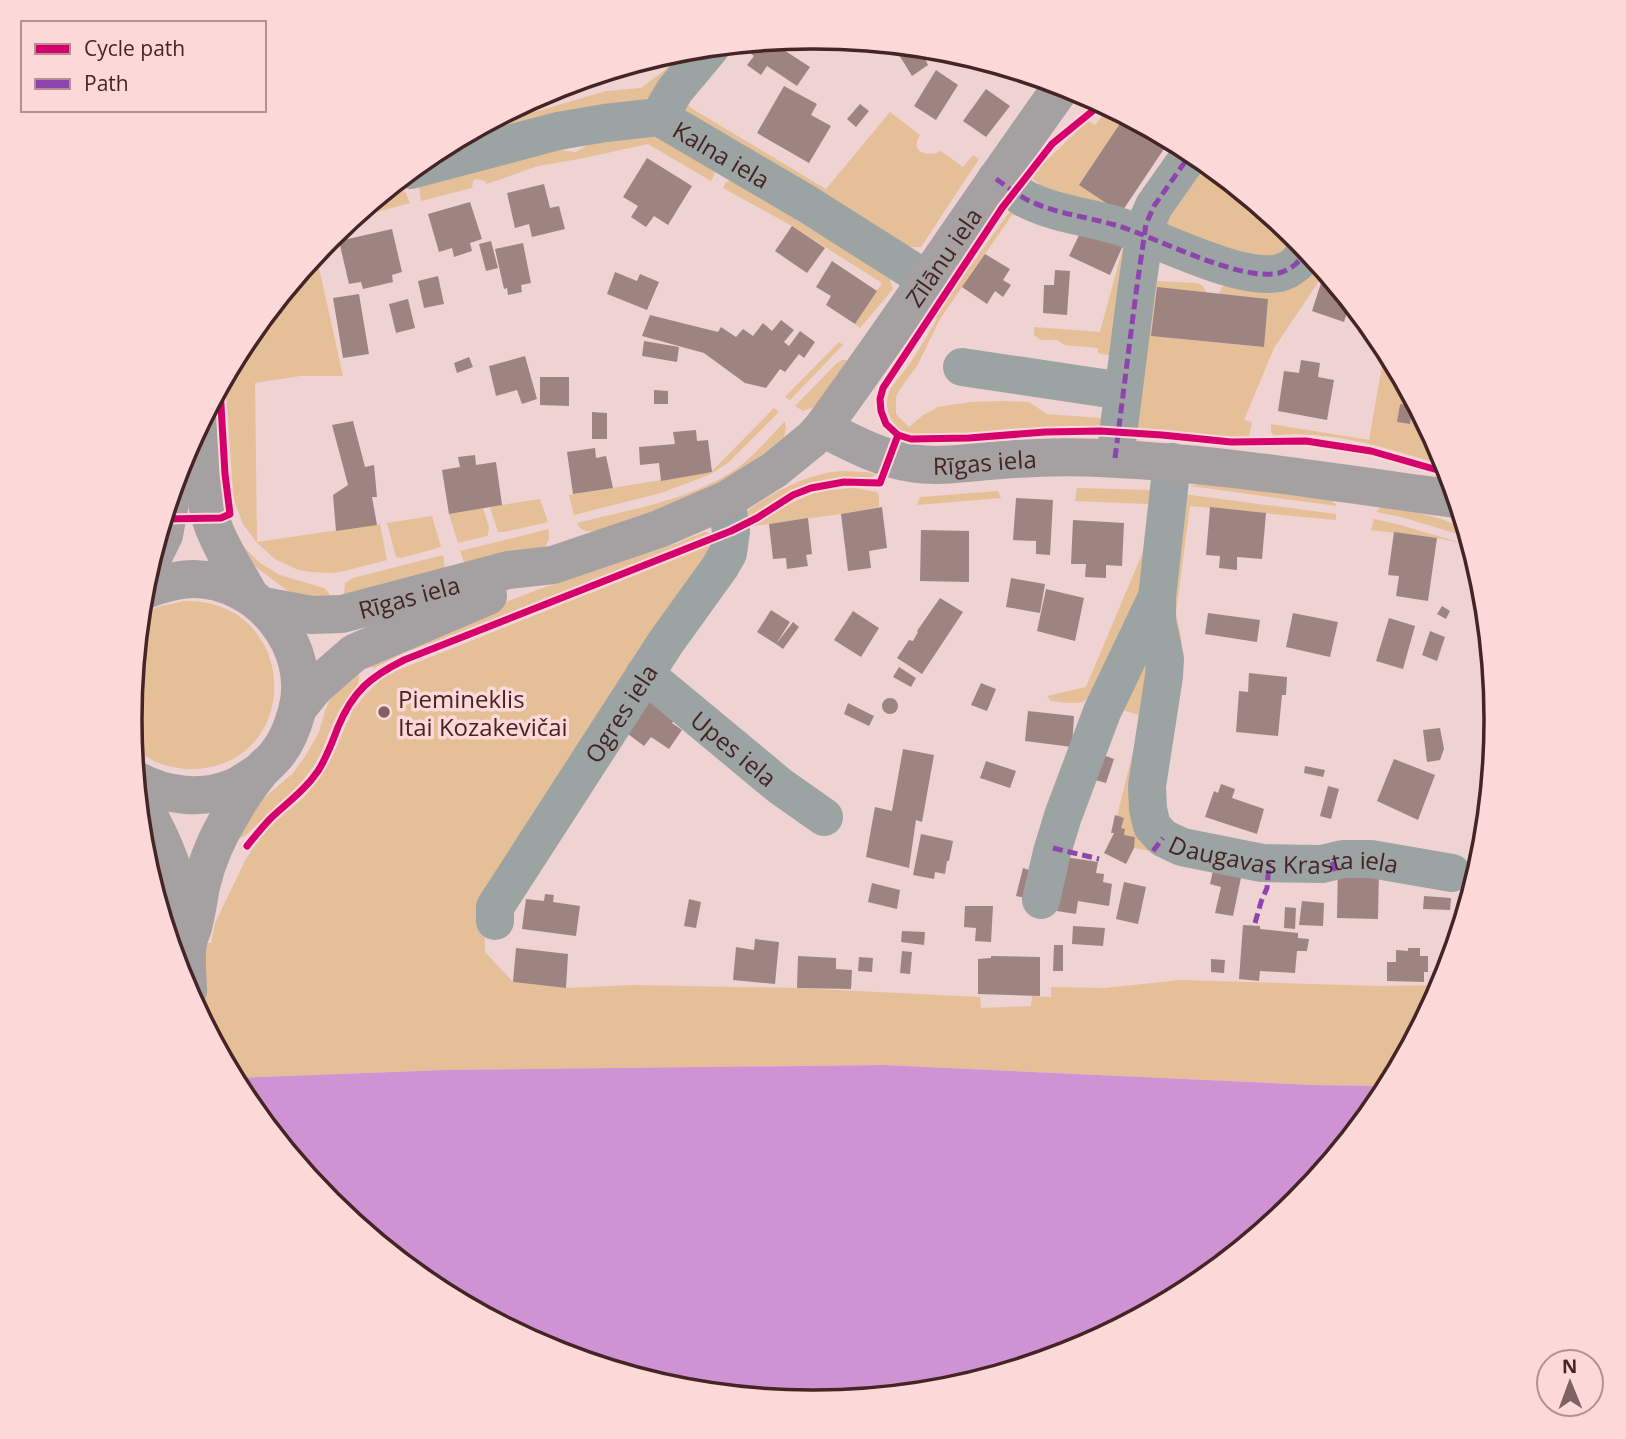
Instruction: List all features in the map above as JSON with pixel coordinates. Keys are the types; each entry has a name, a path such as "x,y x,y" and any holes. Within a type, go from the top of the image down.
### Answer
{"main road":[{"name":"Zīlānu iela","path":"822,428 1056,95"},
{"name":"Rīgas iela","path":"298,708 315,687 354,653 521,582 553,565 659,528 726,500 775,470 822,428 889,458 912,463 938,465 1016,459 1115,458 1172,462 1446,498"},
{"path":"188,961 188,944 202,884 215,846 231,814 259,772 277,754 290,732 298,708 300,680 295,652 282,627 257,601 212,524 204,483 201,446"},
{"name":"Rīgas iela","path":"257,601 312,615 342,614 508,570 553,565"},
{"path":"156,586 165,582 195,579 223,583 257,601"},
{"path":"146,785 178,795 207,794 234,787 259,772"},
{"path":"150,816 165,845 176,884 180,923 188,944"}],"street":[{"path":"659,117 675,90 701,59"},
{"name":"Kalna iela","path":"439,162 558,131 659,117 807,204 927,280"},
{"path":"1115,458 1146,224 1154,206 1185,162"},
{"path":"996,178 1031,202 1117,225 1226,267 1258,274 1278,274 1291,269 1300,259"},
{"path":"962,367 1123,391"},
{"name":"Daugavas Krasta iela","path":"1172,462 1157,597 1157,621 1165,659 1164,676 1147,786 1147,809 1156,833 1182,847 1262,863 1322,864 1343,859 1371,859 1452,873"},
{"name":"Ogres iela","path":"495,921 495,907 666,642 720,567 727,553 731,531 726,500"},
{"path":"1041,900 1063,816 1102,712 1157,597"},
{"name":"Upes iela","path":"645,674 780,786 824,817"}],"shaded area":[{"path":"675,64 651,97 637,103 475,141 519,117 606,91 641,88"},
{"path":"686,102 691,108 826,189 890,112 920,135 917,146 921,152 930,154 941,151 963,167 973,155 979,159 921,247 906,247 684,112"},
{"path":"1103,115 1120,124 1080,184 1121,213 1041,186 1032,178 1036,170 1088,121 1095,125"},
{"path":"653,133 714,171 711,181 648,144 538,166 487,184 476,179 472,188 421,201 419,187 559,145 565,151 576,152 586,146 589,137"},
{"path":"1197,170 1255,215 1288,246 1271,266 1166,225 1167,217"},
{"path":"731,180 889,277 893,289 860,328 855,324 882,283 792,226 723,188 726,182"},
{"path":"405,191 410,203 374,213"},
{"path":"1016,203 1084,225 1012,215 940,319 917,366 896,397 896,414 909,427 938,407 970,402 1029,402 1047,414 1101,418 1101,427 1024,428 941,436 904,431 892,421 888,411 890,391 937,319 934,316"},
{"path":"1113,229 1127,244 1128,249 1122,342 1119,349 1113,356 1098,353 1098,348 1065,345 1057,340 1041,340 1034,335 1034,327 1100,332 1124,243 1110,237"},
{"path":"1302,261 1320,280 1274,348 1244,420 1252,422 1249,437 1133,428 1157,281 1197,283 1202,285 1207,293 1152,336 1263,347 1219,294 1226,285"},
{"path":"319,267 343,376 300,376 255,383 257,542 380,524 387,560 333,573 296,569 275,559 257,543 243,524 233,492 226,395 255,347"},
{"path":"839,342 843,345 790,400 785,397"},
{"path":"847,360 833,380 834,383 814,407 803,411 795,406 837,363"},
{"path":"1382,365 1405,405 1400,404 1397,422 1410,424 1411,417 1431,462 1340,438 1274,435 1271,432 1271,424 1369,440"},
{"path":"774,408 779,412 728,463 709,475 661,493 574,515 569,495 711,472"},
{"path":"785,421 784,437 747,467 686,500 595,531 584,530 578,526 577,523 656,504 713,483 745,462"},
{"path":"842,471 876,474 870,479 847,478 814,482 784,495 742,522 748,510 781,490 804,479"},
{"path":"1203,483 1331,500 1337,506 1190,486"},
{"path":"854,488 877,492 879,507 746,527 806,496 827,490"},
{"path":"1077,488 1151,490 1155,499 1156,524 1146,579 1111,668 1091,697 1070,703 1051,701 1047,696 1086,687 1150,535 1148,504 1075,501"},
{"path":"998,491 1001,498 917,505 920,497"},
{"path":"1183,494 1336,514 1336,520 1190,506 1176,613 1182,643 1176,641 1167,618"},
{"path":"540,499 548,522 498,532 490,507"},
{"path":"1381,507 1437,518 1454,525 1457,534 1401,517 1376,512"},
{"path":"483,508 489,527 487,536 458,543 449,514"},
{"path":"432,516 441,547 396,557 387,523"},
{"path":"1374,519 1460,543 1437,538 1371,530"},
{"path":"549,529 549,539 545,547 464,562 460,551"},
{"path":"704,532 711,533 404,653 374,668 369,666 433,630 537,590"},
{"path":"721,541 484,905 485,952 513,982 566,988 634,985 797,988 980,997 981,1008 1031,1006 1032,996 1051,997 1051,987 1105,988 1181,980 1428,985 1394,1055 1375,1086 884,1065 445,1070 246,1078 212,1016 181,943 211,943 215,923 246,859 266,831 303,798 319,779 353,710 380,680 398,670"},
{"path":"240,543 260,563 280,575 324,588 332,603 295,595 285,589 252,564"},
{"path":"443,555 445,568 344,595 345,583 353,578"},
{"path":"184,601 222,607 250,625 267,651 274,681 271,712 257,739 232,759 197,769 162,764 144,755 144,676 152,610"},
{"path":"1146,651 1150,851 1134,848 1135,837 1124,835 1124,829 1121,828 1123,818 1117,816 1142,716 1116,708"},
{"path":"358,672 357,687 341,708 310,771 288,796 245,836 235,840 264,798 292,774 304,758 319,732 333,692"},
{"path":"884,1065 1375,1086 1317,1162 1255,1224 1186,1277 1110,1321 1029,1354 944,1377 857,1389 813,1390 769,1389 682,1377 597,1354 516,1321 440,1277 371,1224 309,1162 281,1128 246,1078 445,1070"}],"building":[{"path":"783,50 810,67 797,86 767,66 761,75 747,65 754,56 749,52"},
{"path":"899,55 925,59 928,65 912,76"},
{"path":"936,70 958,85 936,120 914,106"},
{"path":"784,86 817,104 811,115 831,126 809,163 757,133"},
{"path":"986,89 1010,106 986,137 963,121"},
{"path":"860,104 869,111 856,127 847,119"},
{"path":"1120,124 1164,149 1121,213 1079,185"},
{"path":"647,158 692,186 668,225 654,216 646,227 631,217 638,206 623,197"},
{"path":"544,184 550,208 559,206 565,229 532,237 529,224 515,228 507,193"},
{"path":"470,202 482,239 470,243 472,251 454,257 452,248 439,252 428,214"},
{"path":"1084,225 1124,243 1110,275 1069,256"},
{"path":"792,226 825,248 807,273 775,251"},
{"path":"392,229 402,272 392,275 393,282 363,289 361,282 349,284 340,244 345,240"},
{"path":"491,241 498,268 486,271 479,244"},
{"path":"523,243 531,283 521,285 522,292 508,295 507,288 504,289 495,249"},
{"path":"985,254 1010,269 1003,280 1011,285 1003,297 995,291 987,304 962,287"},
{"path":"832,261 877,291 855,324 826,305 831,296 816,287"},
{"path":"1055,270 1070,271 1067,315 1043,313 1044,285 1054,285"},
{"path":"615,272 637,281 640,274 659,282 647,310 607,294"},
{"path":"438,276 444,304 424,308 418,281"},
{"path":"1320,280 1347,313 1344,322 1312,311 1321,283"},
{"path":"1157,287 1268,299 1264,347 1151,336"},
{"path":"359,294 369,354 343,358 333,298"},
{"path":"408,299 415,328 396,333 389,304"},
{"path":"650,315 718,332 721,327 736,337 743,329 753,336 763,323 772,331 781,320 794,330 784,342 789,346 800,331 815,342 804,358 799,354 785,372 780,369 766,388 745,383 704,353 642,336"},
{"path":"644,341 679,347 677,362 642,356"},
{"path":"525,356 537,399 522,404 517,390 496,396 489,366"},
{"path":"469,357 473,367 457,373 454,363"},
{"path":"1301,360 1320,363 1318,377 1334,380 1327,420 1278,411 1284,371 1299,373"},
{"path":"540,377 569,377 569,406 540,405"},
{"path":"654,390 668,391 668,404 654,404"},
{"path":"1400,404 1405,405 1411,417 1410,424 1397,422"},
{"path":"592,412 607,413 607,439 592,439"},
{"path":"353,421 365,467 374,465 377,497 372,497 377,525 336,531 333,495 348,485 332,425"},
{"path":"696,430 697,441 708,440 712,472 661,481 659,463 640,465 639,447 675,444 673,432"},
{"path":"595,448 596,458 606,456 613,488 573,494 567,452"},
{"path":"475,455 476,465 496,462 502,505 449,514 442,470 460,467 458,457"},
{"path":"1016,498 1053,500 1050,555 1036,554 1036,541 1013,540"},
{"path":"882,507 887,548 869,551 871,568 848,571 841,514"},
{"path":"1210,507 1266,513 1262,559 1237,557 1237,570 1219,568 1220,556 1206,555"},
{"path":"808,518 812,554 806,555 808,566 787,569 786,558 773,559 769,524"},
{"path":"1073,520 1124,523 1122,566 1106,565 1106,578 1085,577 1086,564 1071,564"},
{"path":"921,530 969,531 969,582 920,581"},
{"path":"1394,532 1437,538 1428,601 1396,596 1399,576 1388,575"},
{"path":"1011,578 1045,584 1040,613 1006,607"},
{"path":"1046,589 1084,598 1075,641 1037,631"},
{"path":"940,598 963,612 922,674 897,658 909,640 913,641"},
{"path":"1442,606 1450,611 1446,619 1437,614"},
{"path":"771,610 790,622 776,644 757,632"},
{"path":"853,611 879,628 861,657 834,640"},
{"path":"1208,613 1260,620 1257,642 1205,634"},
{"path":"1293,613 1338,622 1330,657 1286,647"},
{"path":"1389,618 1415,626 1403,669 1376,661"},
{"path":"793,622 799,627 783,649 776,644"},
{"path":"1430,631 1445,637 1437,661 1422,655"},
{"path":"899,667 916,678 911,687 893,677"},
{"path":"1249,673 1287,677 1286,695 1282,695 1278,736 1236,732 1239,691 1248,692"},
{"path":"981,683 996,689 987,711 971,705"},
{"path":"652,696 676,717 672,723 682,730 669,749 651,737 644,746 628,734"},
{"path":"890,698 896,700 896,712 890,714 884,712 882,706 884,700"},
{"path":"848,703 874,716 869,726 844,714"},
{"path":"1028,711 1074,716 1072,747 1025,741"},
{"path":"1440,728 1444,749 1440,760 1427,762 1423,730"},
{"path":"903,749 934,755 922,822 916,820 909,868 866,857 875,807 892,811"},
{"path":"1098,753 1114,759 1106,783 1088,778"},
{"path":"1394,759 1435,775 1418,820 1377,801"},
{"path":"986,761 1016,771 1010,788 980,778"},
{"path":"1305,766 1325,770 1323,777 1304,773"},
{"path":"1221,784 1235,789 1232,798 1264,809 1257,834 1205,817 1214,791 1218,793"},
{"path":"1328,786 1339,789 1331,819 1320,816"},
{"path":"1115,815 1124,818 1121,828 1125,829 1124,835 1135,837 1134,848 1126,864 1104,853 1114,833 1111,833"},
{"path":"921,834 953,841 945,874 935,872 934,879 913,875"},
{"path":"1065,857 1098,862 1096,873 1104,874 1103,882 1112,884 1109,906 1078,901 1076,914 1057,911"},
{"path":"1215,862 1243,868 1233,916 1215,913 1221,887 1210,884"},
{"path":"1338,866 1379,868 1378,919 1337,918"},
{"path":"1023,868 1029,870 1030,899 1016,896"},
{"path":"1124,882 1146,887 1138,924 1116,919"},
{"path":"872,883 900,890 897,909 868,902"},
{"path":"545,894 554,895 553,902 580,906 576,936 522,929 526,899 544,901"},
{"path":"1424,896 1451,898 1450,910 1423,909"},
{"path":"689,899 701,902 696,928 684,926"},
{"path":"1302,901 1324,903 1323,926 1299,925"},
{"path":"965,906 993,906 991,942 975,941 976,928 964,927"},
{"path":"1285,907 1296,908 1295,929 1284,928"},
{"path":"1243,925 1298,933 1298,938 1309,939 1307,951 1297,951 1295,973 1260,971 1259,981 1239,979"},
{"path":"1073,926 1105,928 1103,946 1072,944"},
{"path":"902,931 925,932 924,945 901,942"},
{"path":"755,939 779,942 775,984 733,980 736,947 754,950"},
{"path":"1054,945 1063,945 1063,971 1053,971"},
{"path":"516,948 568,954 566,988 513,982"},
{"path":"1408,948 1420,948 1420,956 1428,956 1428,972 1424,972 1424,982 1387,981 1387,962 1396,962 1396,950 1408,951"},
{"path":"902,951 912,952 910,974 900,973"},
{"path":"798,956 836,958 836,969 852,970 851,989 797,988"},
{"path":"991,956 1040,957 1040,996 978,994 978,959"},
{"path":"859,957 873,958 872,972 858,971"},
{"path":"1211,959 1225,960 1224,973 1211,972"}],"marked path":[{"path":"1115,458 1146,224 1154,206 1185,162"},
{"path":"996,179 1042,206 1115,225 1197,257 1242,271 1279,273 1288,270 1300,259"},
{"path":"1153,851 1163,838"},
{"path":"1053,848 1099,859"},
{"path":"1332,862 1335,871"},
{"path":"1255,923 1267,888 1269,863"}],"cycle path":[{"path":"1093,110 1052,144 1002,208 883,388 880,399 886,424 898,435 911,439 1100,431 1231,442 1306,441 1371,451 1434,469"},
{"path":"173,519 221,518 230,514 221,405"},
{"path":"247,846 269,820 313,778 350,704 364,686 381,673 404,660 731,531 793,495 811,488 844,482 880,483 898,435"}],"place":[{"name":"Piemineklis Itai Kozakevičai","path":"384,712"}]}
